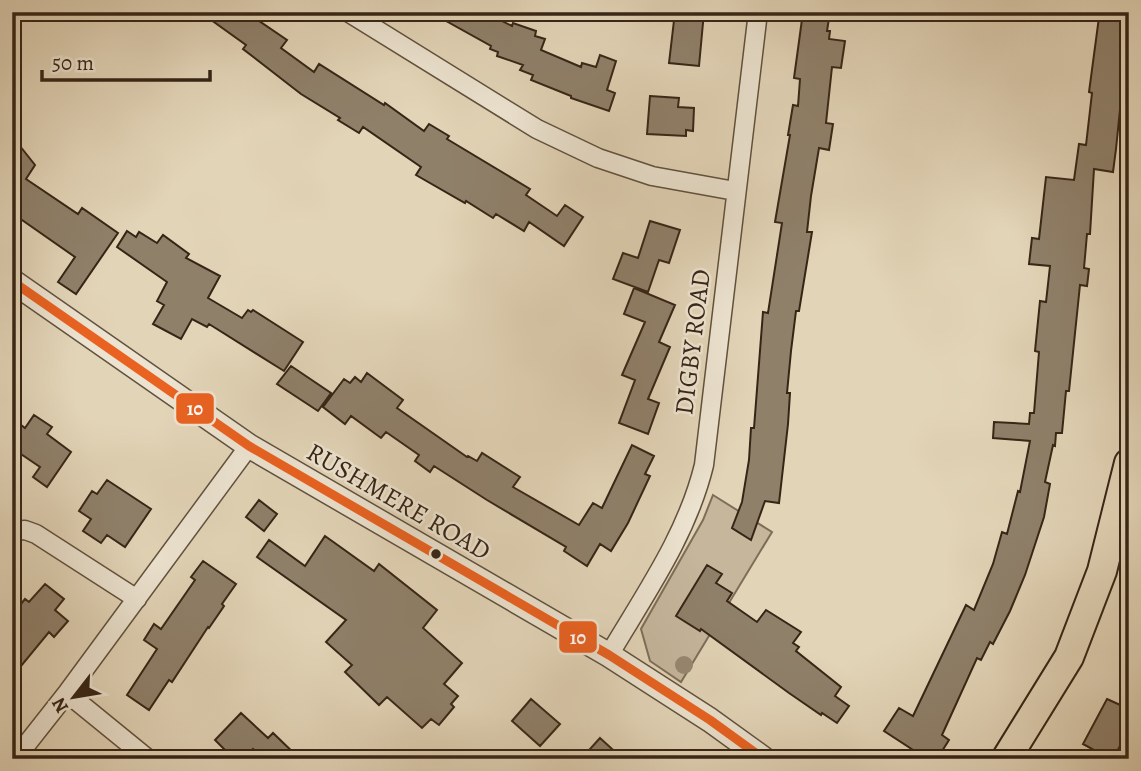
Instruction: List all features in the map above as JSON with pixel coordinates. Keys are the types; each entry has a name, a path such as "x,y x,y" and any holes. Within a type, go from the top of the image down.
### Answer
{"main road":[{"path":"1006,759 1069,657 1102,571 1129,463"}],"street":[{"path":"348,12 537,129 598,158 652,176 735,191"},
{"name":"DIGBY ROAD","path":"609,655 679,536 697,495 704,465 758,12"},
{"name":"RUSHMERE ROAD","path":"12,281 249,446 609,655 710,720 764,759"},
{"path":"15,759 67,694 249,446"},
{"path":"12,531 25,530 36,534 137,599"},
{"path":"67,694 148,759"}],"shaded area":[{"path":"713,495 772,532 681,682 650,661 641,629 703,520"}],"building":[{"path":"200,12 246,12 287,40 281,48 314,72 319,64 384,105 385,103 424,131 429,124 449,136 447,139 530,189 526,195 557,216 565,205 583,217 564,246 529,222 524,231 496,214 493,218 416,175 421,167 363,127 359,133 338,120 340,118 301,94 243,49 246,45"},
{"path":"430,12 484,12 512,26 513,23 536,31 535,36 545,39 541,50 581,67 582,63 596,67 600,55 616,61 607,90 615,93 609,111 531,80 533,75 520,70 523,65 497,56 498,52 490,49 491,46"},
{"path":"675,12 704,12 699,66 669,63"},
{"path":"803,12 830,12 827,31 830,31 829,39 845,41 841,68 832,67 826,123 833,124 829,150 819,148 811,196 807,232 812,232 791,351 787,393 790,393 788,424 779,503 765,501 751,540 732,528 742,502 751,428 754,428 763,312 768,313 782,223 775,222 793,105 798,106 800,79 794,78"},
{"path":"1099,17 1129,21 1116,149 1113,172 1094,169 1090,234 1087,234 1084,268 1089,269 1087,286 1080,285 1069,391 1066,391 1062,433 1056,433 1045,482 1050,484 1044,517 1010,611 993,644 990,642 981,660 977,658 942,735 949,740 937,759 927,759 884,731 899,708 913,716 966,605 974,610 993,564 1002,532 1007,534 1018,491 1020,492 1030,441 993,438 994,422 1029,424 1030,413 1034,413 1039,352 1035,351 1040,301 1046,302 1050,266 1029,264 1032,238 1039,239 1046,177 1074,180 1079,144 1086,145 1092,93 1089,92"},
{"path":"650,96 679,98 678,107 694,108 693,131 686,130 686,136 647,134"},
{"path":"12,136 35,165 26,179 78,214 82,208 118,233 76,294 58,282 75,257 12,213"},
{"path":"650,221 680,230 669,263 659,260 648,292 613,279 623,253 638,258"},
{"path":"127,231 136,237 139,232 157,243 163,235 189,254 186,258 220,276 208,298 242,318 248,310 253,310 303,342 284,371 209,324 207,327 192,319 181,339 153,324 164,305 157,301 167,282 117,247"},
{"path":"634,288 675,305 659,342 670,347 648,399 659,403 648,434 619,423 635,380 622,375 645,322 624,314"},
{"path":"291,366 331,393 318,411 277,384"},
{"path":"367,373 403,400 397,408 467,457 477,461 482,453 520,477 513,487 579,525 593,503 602,508 632,445 654,456 645,474 650,476 628,523 611,551 600,544 587,566 564,551 566,547 434,466 430,472 415,461 419,455 386,432 381,438 351,416 345,424 323,407 344,379 350,383 355,377 361,382"},
{"path":"34,415 52,427 47,434 71,452 47,487 33,477 40,467 12,448 12,418 25,428"},
{"path":"107,480 151,509 125,547 107,535 101,543 83,531 91,519 79,511 92,491 97,494"},
{"path":"259,500 277,514 264,531 246,517"},
{"path":"325,536 374,571 379,564 437,610 423,628 462,663 444,684 458,696 451,704 454,707 439,725 431,719 422,728 387,697 379,705 345,672 352,665 326,642 346,620 257,557 269,540 305,566"},
{"path":"203,561 236,584 172,682 169,680 149,710 127,695 157,649 144,640 154,624 161,629 195,580 191,577"},
{"path":"707,565 722,574 716,583 732,593 727,601 757,622 766,610 801,632 793,643 799,647 796,651 841,687 835,696 849,706 837,723 789,693 701,629 700,631 676,616"},
{"path":"45,584 64,599 55,610 68,621 54,637 49,632 12,677 12,615 25,599 29,602"},
{"path":"531,699 560,724 540,746 512,721"},
{"path":"1107,699 1129,709 1129,729 1113,759 1089,759 1094,750 1083,744"},
{"path":"241,713 268,738 273,733 300,759 263,759 253,749 243,759 234,759 215,740"},
{"path":"600,738 623,759 581,759"}],"transit line":[{"name":"10","path":"12,281 249,446 609,655 710,720 764,759"}]}
